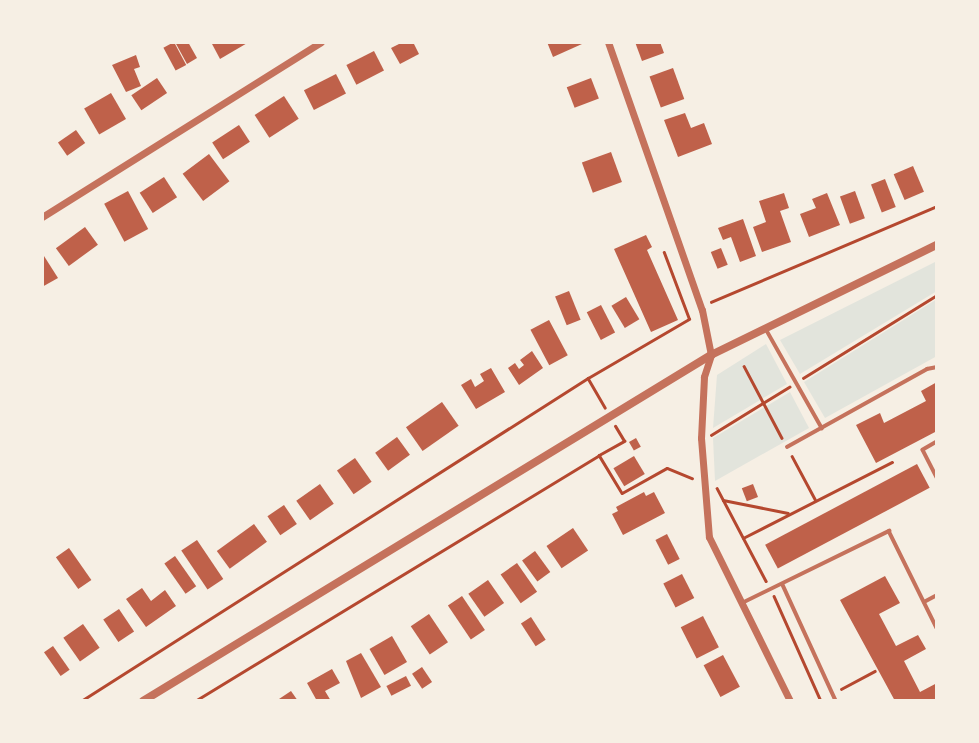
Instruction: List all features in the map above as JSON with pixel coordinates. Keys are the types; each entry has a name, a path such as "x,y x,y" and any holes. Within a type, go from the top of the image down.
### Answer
{"street":[{"path":"42,217 321,42"},
{"path":"608,42 702,310 711,355 704,377 701,438 701,481 709,537 790,701"},
{"path":"143,701 711,355 937,245"}],"lane":[{"path":"765,328 822,428"},
{"path":"787,447 937,367"},
{"path":"937,442 923,450 937,478"},
{"path":"742,603 889,531 937,628"},
{"path":"782,585 836,701"},
{"path":"924,602 937,595"}],"path":[{"path":"80,701 588,378 689,319 727,293 937,206"},
{"path":"664,253 689,319"},
{"path":"701,438 937,295"},
{"path":"744,366 816,500"},
{"path":"195,701 599,455 622,493 667,468 701,481"},
{"path":"743,538 892,462"},
{"path":"723,500 790,514"},
{"path":"821,700 875,671"}],"shaded area":[{"path":"937,261 937,291 800,374 780,340"},
{"path":"937,299 937,356 825,418 804,382"},
{"path":"766,344 787,384 713,428 717,375"},
{"path":"790,392 809,428 715,481 713,438"}],"building":[{"path":"174,42 186,65 176,71 163,48"},
{"path":"174,42 186,65 176,71 163,48"},
{"path":"211,42 249,42 220,59"},
{"path":"403,42 413,42 419,54 400,64 391,48"},
{"path":"547,42 582,42 582,44 553,57"},
{"path":"635,42 660,42 664,53 642,61"},
{"path":"374,51 384,71 356,85 346,65"},
{"path":"136,55 140,67 134,69 141,86 126,92 112,65"},
{"path":"673,68 684,99 661,108 650,77"},
{"path":"336,74 346,94 314,110 304,90"},
{"path":"157,78 167,93 141,110 131,95"},
{"path":"591,78 599,99 575,108 567,87"},
{"path":"111,93 126,119 99,134 84,108"},
{"path":"284,96 299,119 269,138 255,115"},
{"path":"685,113 691,128 704,123 712,144 678,157 664,120"},
{"path":"239,125 250,142 223,159 212,142"},
{"path":"76,130 85,143 67,156 58,143"},
{"path":"611,152 622,182 593,193 582,163"},
{"path":"209,154 229,181 203,201 183,174"},
{"path":"913,166 924,192 905,200 894,174"},
{"path":"164,177 177,197 153,213 140,193"},
{"path":"885,179 896,207 882,212 871,184"},
{"path":"128,191 148,229 124,242 104,204"},
{"path":"855,191 865,218 850,224 840,196"},
{"path":"784,193 789,208 780,211 791,242 762,252 753,227 766,222 759,201"},
{"path":"827,193 840,225 809,237 800,214 816,208 812,199"},
{"path":"743,219 756,256 740,262 731,237 723,240 718,228"},
{"path":"85,227 98,245 69,266 56,248"},
{"path":"646,235 652,247 647,250 678,320 651,332 614,249"},
{"path":"721,248 728,265 718,269 711,252"},
{"path":"44,256 58,278 42,287 42,257"},
{"path":"569,291 581,320 567,325 555,297"},
{"path":"626,297 639,319 625,328 611,306"},
{"path":"601,305 615,333 601,340 587,312"},
{"path":"549,320 568,355 549,365 530,330"},
{"path":"532,351 543,368 519,385 508,368 515,363 519,369 524,365 520,360"},
{"path":"491,368 505,392 476,409 461,385 471,379 475,387 484,381 480,374"},
{"path":"937,382 937,431 876,463 856,425 880,413 884,423 926,401 921,391"},
{"path":"442,402 459,426 423,451 406,427"},
{"path":"397,437 410,455 388,471 375,453"},
{"path":"636,438 641,447 634,451 629,442"},
{"path":"634,456 645,474 624,486 613,468"},
{"path":"355,458 372,482 354,494 337,471"},
{"path":"917,464 930,488 778,569 765,545"},
{"path":"320,484 334,504 310,520 296,501"},
{"path":"753,484 758,497 747,501 742,488"},
{"path":"644,492 646,496 654,492 665,513 623,535 612,514 618,511 616,507"},
{"path":"284,505 297,524 280,535 267,516"},
{"path":"254,524 267,542 230,569 217,551"},
{"path":"573,528 588,550 562,568 546,546"},
{"path":"667,534 680,559 668,565 655,540"},
{"path":"197,540 223,579 208,590 181,551"},
{"path":"69,548 91,580 78,589 56,557"},
{"path":"535,551 550,572 537,581 522,560"},
{"path":"175,556 196,586 186,594 164,563"},
{"path":"517,563 537,592 521,603 501,574"},
{"path":"682,574 694,598 676,608 663,584"},
{"path":"885,576 900,603 879,614 896,646 918,635 926,649 904,661 920,692 937,683 937,701 895,701 840,600"},
{"path":"488,580 504,603 484,617 468,594"},
{"path":"142,588 151,601 165,590 176,606 146,627 126,599"},
{"path":"462,596 485,630 471,639 448,606"},
{"path":"119,609 134,631 118,642 103,620"},
{"path":"429,614 448,642 430,654 411,626"},
{"path":"703,616 719,647 697,659 681,627"},
{"path":"531,617 546,640 536,646 521,624"},
{"path":"83,624 100,648 80,662 63,638"},
{"path":"392,636 407,662 384,675 369,649"},
{"path":"53,646 70,670 61,676 44,652"},
{"path":"361,653 381,687 361,698 346,661"},
{"path":"723,655 740,687 720,697 704,665"},
{"path":"422,667 432,682 422,689 412,674"},
{"path":"332,669 340,683 325,691 331,701 317,701 307,683"},
{"path":"406,676 411,686 391,696 386,686"},
{"path":"291,691 298,701 276,701"}]}
